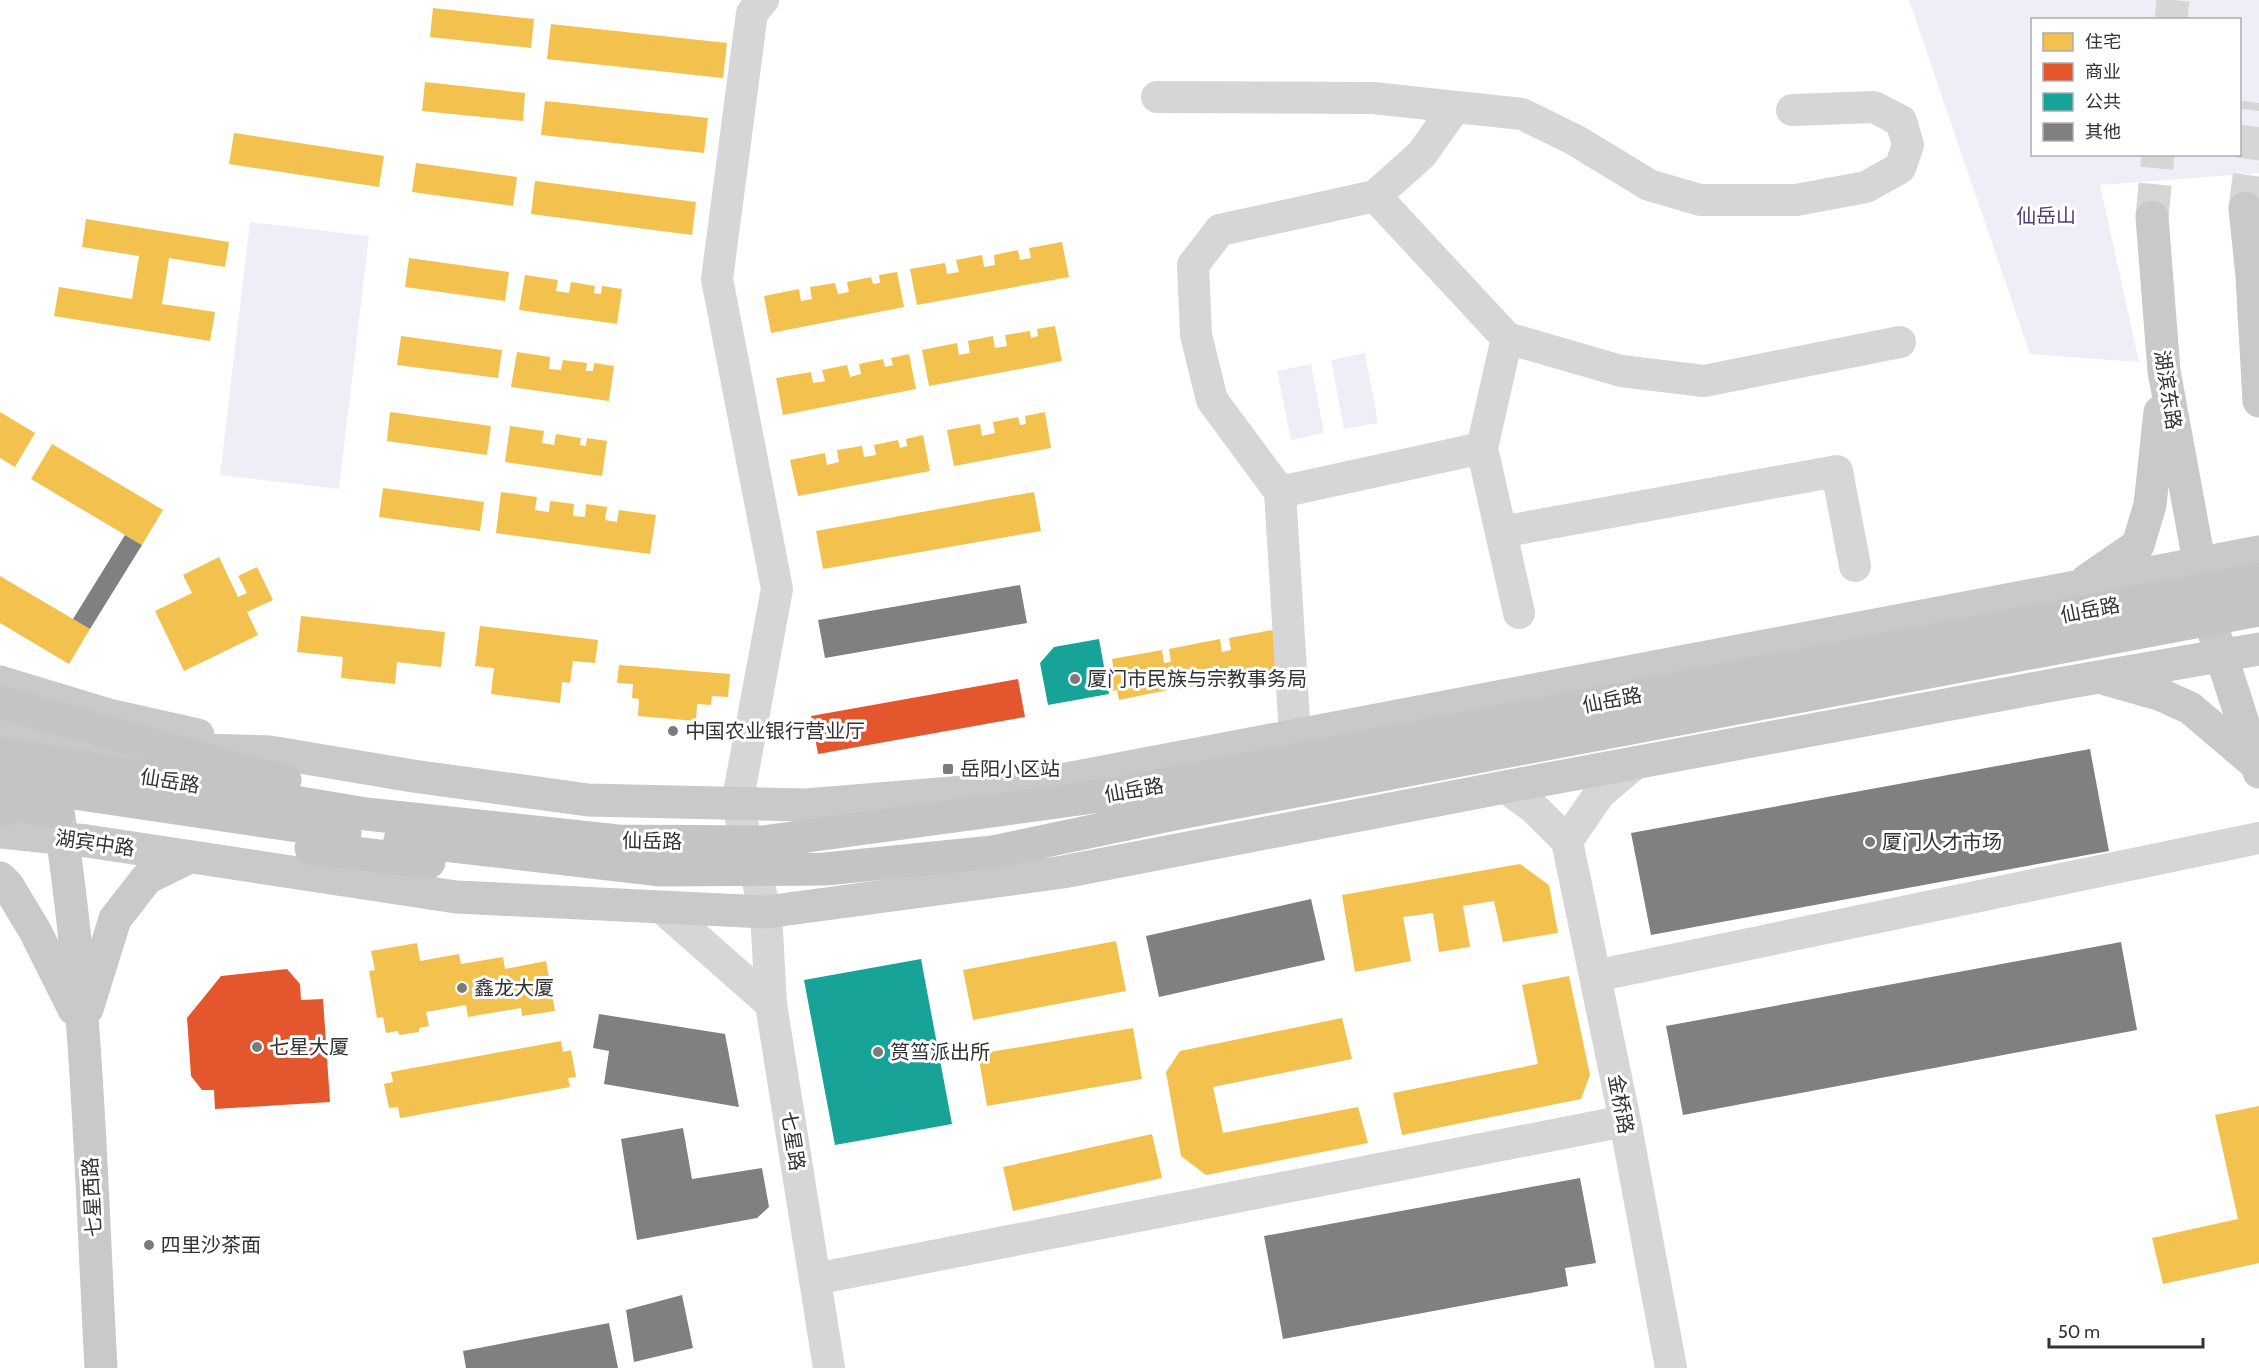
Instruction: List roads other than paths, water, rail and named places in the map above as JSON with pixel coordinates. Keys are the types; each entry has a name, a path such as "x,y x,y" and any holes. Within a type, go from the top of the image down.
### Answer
{"highway":[{"name":"仙岳路","path":"0,753 366,814 618,841 763,842 1108,795 2259,579"},
{"name":"仙岳路","path":"0,782 415,842 661,870 825,869 993,852 1174,814 2259,610"},
{"path":"4,690 266,777 389,799 535,814 696,824 832,819 929,819"},
{"path":"0,796 260,821"},
{"path":"0,810 18,806 265,842 417,861 583,877 606,879 661,870"}],"main road":[{"path":"2245,208 2252,276 2259,401"},
{"name":"湖滨东路","path":"2152,217 2164,371 2198,563 2220,655"},
{"path":"2079,586 2138,545 2150,506 2164,371"},
{"path":"4,690 270,752 413,776 588,800 805,805 1024,787 2259,552"},
{"name":"湖宾中路","path":"0,832 190,857 456,897 766,912 1063,872 1637,762 2259,649"},
{"path":"2220,655 2258,768"},
{"path":"2099,677 2159,694 2190,708 2258,768"},
{"path":"4,690 47,738"},
{"path":"0,728 97,747 270,752"},
{"name":"七星西路","path":"47,738 68,869 82,1025 101,1368"},
{"path":"82,1025 115,919 147,878 190,857"},
{"path":"0,878 8,886 35,931 82,1025"}],"street":[{"path":"737,804 777,589 717,279 752,14 763,0"},
{"path":"1157,97 1373,98 1522,114 1575,140 1649,185 1700,200 1796,200 1866,187 1900,168 1908,145 1901,121 1874,107 1792,110"},
{"path":"1296,736 1280,492 1212,400 1196,335 1193,265 1220,230 1376,196 1422,153 1455,107"},
{"path":"1376,196 1507,338 1621,371 1704,381 1900,342"},
{"path":"1507,338 1482,448 1519,613"},
{"path":"1280,492 1482,448"},
{"path":"1501,532 1837,471 1855,566"},
{"path":"1505,787 1534,808 1568,841 1600,793 1637,762"},
{"name":"七星路","path":"737,804 766,912 771,1004 829,1368"},
{"path":"1595,976 2259,838"},
{"name":"金桥路","path":"1568,841 1625,1121 1671,1368"},
{"path":"661,907 771,1004"},
{"path":"815,1279 1625,1121"}],"tunnel":[{"path":"2171,18 2173,0"},
{"path":"2245,208 2259,103"},
{"path":"2152,217 2158,156"}],"place":[{"name":"厦门市民族与宗教事务局","path":"1075,679"},
{"name":"中国农业银行营业厅","path":"673,731"},
{"name":"岳阳小区站","path":"948,769"},
{"name":"厦门人才市场","path":"1870,842"},
{"name":"鑫龙大厦","path":"462,988"},
{"name":"七星大厦","path":"257,1047"},
{"name":"筼筜派出所","path":"878,1052"},
{"name":"四里沙茶面","path":"149,1245"}],"park label":[{"name":"仙岳山","path":"2046,216"}]}
